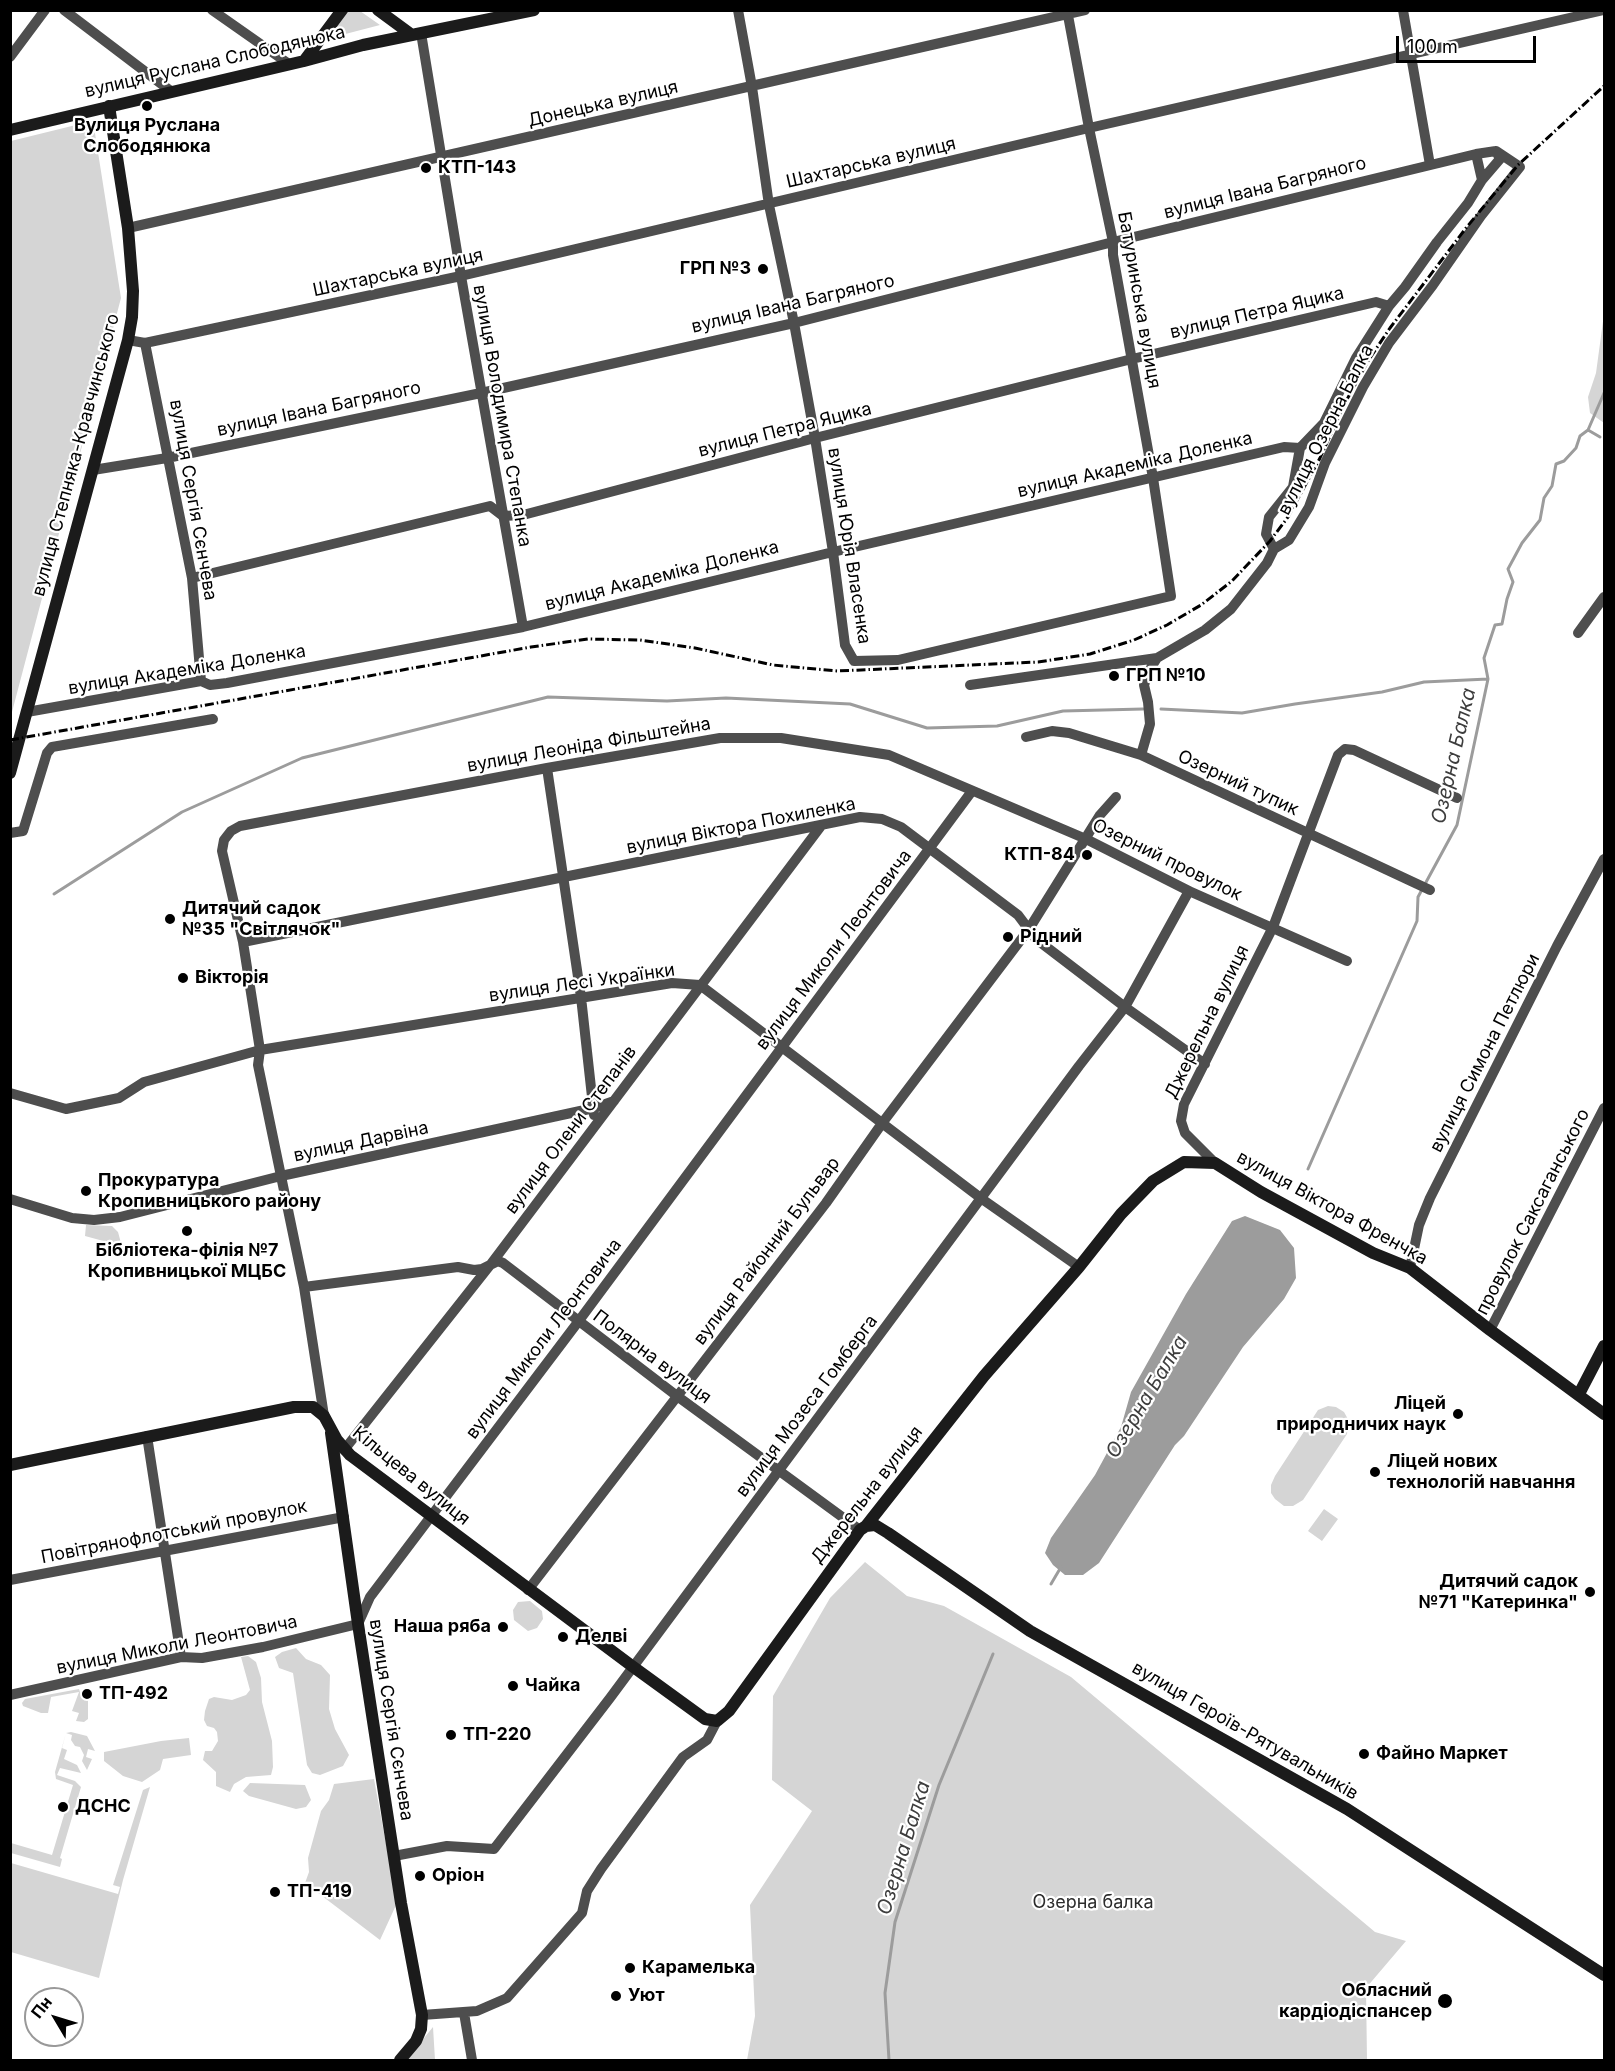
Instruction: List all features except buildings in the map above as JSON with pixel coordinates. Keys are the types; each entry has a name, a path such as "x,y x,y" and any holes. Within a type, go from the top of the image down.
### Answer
{"main road":[{"path":"304,61 342,10"},
{"path":"378,10 416,34"},
{"name":"вулиця Руслана Слободянюка","path":"10,130 363,45 534,10"},
{"name":"вулиця Степняка-Кравчинського","path":"10,773 128,340 133,291 128,228 109,105"},
{"name":"Джерельна вулиця","path":"717,1721 729,1711 863,1528 984,1376 1079,1267 1121,1214 1153,1181 1184,1162 1215,1163"},
{"name":"вулиця Віктора Френчка","path":"1215,1163 1261,1192 1365,1248 1410,1268 1490,1330 1603,1412"},
{"path":"1579,1394 1605,1346"},
{"path":"10,1465 300,1406 313,1407 324,1416"},
{"name":"Кільцева вулиця","path":"324,1416 344,1450 632,1666 705,1719 717,1721"},
{"name":"вулиця Сергія Сєнчева","path":"331,1430 394,1856 422,2015"},
{"name":"вулиця Героїв-Рятувальників","path":"863,1528 875,1525 1030,1631 1347,1809 1605,1975"},
{"path":"400,2061 416,2041 421,2029 422,2015"}],"street":[{"path":"10,57 45,10"},
{"path":"64,10 172,92"},
{"path":"212,10 289,64"},
{"name":"вулиця Юрія Власенка","path":"738,10 769,205 815,438 845,645 854,661"},
{"name":"Донецька вулиця","path":"128,228 1085,10"},
{"path":"1403,10 1430,165"},
{"name":"Шахтарська вулиця","path":"145,343 461,276 1089,128 1604,10"},
{"name":"Батуринська вулиця","path":"854,661 898,660 1171,596 1153,478 1113,255 1113,242 1068,13"},
{"name":"вулиця Володимира Степанка","path":"416,34 442,156 523,627"},
{"path":"1274,549 1266,534 1269,517 1293,487 1300,448 1324,423 1356,358 1389,306 1500,159 1496,151"},
{"name":"вулиця Івана Багряного","path":"93,470 167,458 481,393 794,323 1113,242 1496,151"},
{"name":"вулиця Озерна Балка","path":"1157,658 1205,630 1231,609 1267,563 1274,549 1289,540 1309,507 1325,462 1363,387 1389,343 1481,216 1520,167 1496,151"},
{"path":"1476,154 1482,180"},
{"name":"вулиця Петра Яцика","path":"192,578 490,506 503,516 523,515 815,438 1132,359 1376,302 1389,306"},
{"path":"128,340 145,343"},
{"name":"вулиця Сергія Сєнчева","path":"145,343 192,578 201,681"},
{"name":"вулиця Академіка Доленка","path":"27,712 201,681 210,684 227,683 523,627 1284,447 1300,448"},
{"path":"1578,633 1605,597"},
{"path":"970,685 1157,658"},
{"path":"1141,755 1150,724 1148,702 1143,685 1157,658"},
{"path":"10,833 23,831 48,753 52,747 213,719"},
{"name":"Озерний тупик","path":"1026,737 1052,731 1141,755 1430,890"},
{"name":"вулиця Леоніда Фільштейна","path":"243,942 222,851 224,840 231,831 240,826 720,738 781,738 889,755 972,791"},
{"name":"Джерельна вулиця","path":"1215,1163 1185,1133 1180,1121 1184,1104 1273,927 1338,754 1345,749 1354,750 1457,798"},
{"path":"547,768 581,997 594,1108 592,1130"},
{"name":"Озерний провулок","path":"972,791 1086,839 1189,891 1347,961"},
{"name":"вулиця Миколи Леонтовича","path":"10,1695 181,1657 202,1658 358,1624 370,1597 578,1322 972,791"},
{"path":"1029,929 1101,815 1116,797"},
{"name":"вулиця Віктора Похиленка","path":"243,942 860,817 882,819 901,827 930,848 1018,915 1036,939 1205,1064"},
{"name":"вулиця Олени Степанів","path":"344,1450 491,1264 821,826"},
{"name":"вулиця Симона Петлюри","path":"1410,1268 1419,1225 1430,1198 1557,946 1605,859"},
{"name":"вулиця Мозеса Гомберга","path":"394,1856 447,1845 494,1849 982,1199 1078,1066 1125,1007 1189,891"},
{"name":"вулиця Районний Бульвар","path":"528,1590 826,1203 883,1122 1029,929"},
{"path":"243,942 260,1050 258,1065 304,1287 324,1416"},
{"name":"вулиця Лесі Українки","path":"10,1094 66,1109 119,1098 144,1082 260,1050 672,983 700,985 982,1199 1079,1267"},
{"name":"вулиця Дарвіна","path":"10,1199 72,1218 94,1220 120,1217 281,1176 594,1108 615,1101"},
{"name":"провулок Саксаганського","path":"1490,1330 1605,1108"},
{"name":"Полярна вулиця","path":"304,1287 458,1267 482,1269 498,1261 503,1263 677,1396 779,1471 863,1528"},
{"path":"147,1436 181,1657"},
{"name":"Повітрянофлотський провулок","path":"10,1580 344,1517"},
{"name":"Джерельна вулиця","path":"422,2015 477,2011 507,1998 582,1913 587,1891 683,1757 706,1740 717,1721"},
{"path":"464,2013 471,2061"}],"green space":[{"path":"347,11 360,11 380,25 330,38 332,31"},
{"path":"88,122 94,127 121,298 12,712 10,712 11,141"},
{"path":"1604,314 1604,423 1590,413 1588,397 1596,373"},
{"path":"86,1225 112,1226 118,1232 121,1243 118,1245 85,1236"},
{"path":"1328,1406 1336,1407 1344,1412 1349,1421 1347,1434 1303,1500 1293,1506 1284,1506 1271,1493 1271,1485 1318,1410"},
{"path":"1324,1509 1338,1519 1322,1541 1308,1531"},
{"name":"Озерна балка","path":"865,1562 907,1596 944,1606 1071,1677 1375,1932 1406,1941 1366,1988 1367,2060 747,2060 755,2016 750,1905 812,1811 772,1780 773,1696 830,1598"},
{"path":"530,1601 542,1611 543,1619 537,1628 528,1631 514,1620 513,1610 518,1602"},
{"path":"296,1648 306,1659 321,1665 330,1675 329,1709 335,1729 349,1755 343,1766 320,1775 312,1773 307,1765 293,1673 279,1668 275,1657 282,1652"},
{"path":"248,1656 256,1662 261,1678 262,1702 272,1741 273,1767 271,1775 246,1777 234,1784 230,1792 216,1786 216,1772 203,1760 205,1751 212,1751 218,1741 217,1732 214,1728 207,1726 204,1720 205,1711 209,1699 214,1697 232,1700 246,1695 250,1690 241,1657"},
{"path":"79,1689 82,1698 88,1698 88,1719 84,1722 76,1721 79,1713 72,1711 79,1692 51,1697 48,1713 41,1713 23,1706 22,1703 25,1699"},
{"path":"66,1733 87,1736 95,1751 88,1749 86,1757 92,1759 87,1770 82,1761 84,1755 80,1747 75,1746 71,1740 72,1735"},
{"path":"66,1733 62,1748 67,1750 64,1759 77,1765 81,1773 60,1768 57,1775 75,1781 81,1787 60,1858 62,1859 60,1867 11,1853 11,1843 52,1855 73,1785 56,1779 55,1772"},
{"path":"189,1738 191,1755 163,1759 160,1770 142,1782 123,1776 104,1761 104,1752"},
{"path":"374,1779 397,1903 380,1940 305,1883 309,1872 308,1858 321,1811 329,1800 334,1784"},
{"path":"250,1783 305,1785 311,1800 306,1807 296,1809 249,1796 243,1791"},
{"path":"150,1787 123,1880 99,1978 11,1952 11,1863 118,1894 120,1887 113,1885 143,1790"},
{"path":"433,2027 435,2060 406,2060"}],"water":[{"path":"1245,1216 1280,1230 1294,1248 1296,1278 1284,1299 1243,1347 1184,1436 1175,1445 1099,1563 1083,1575 1065,1575 1053,1565 1045,1553 1051,1538 1095,1475 1121,1427 1131,1392 1186,1294 1232,1221"}],"waterway":[{"name":"Озерна Балка","path":"1308,1169 1417,921 1418,897 1457,825 1488,679 1484,658 1495,625 1502,624 1513,582 1508,569 1522,543 1540,520 1544,498 1552,486 1556,464 1564,461 1576,448 1580,436 1588,430 1604,393"},
{"path":"1588,430 1600,437"},
{"path":"1161,709 1242,713 1382,692 1424,682 1488,679"},
{"path":"54,894 182,812 302,758 548,697 667,701 726,698 850,704 927,728 997,726 1063,711 1143,709"},
{"name":"Озерна Балка","path":"1051,1584 1061,1567"},
{"name":"Озерна Балка","path":"889,2060 885,1993 895,1922 939,1785 993,1654"}],"railway":[{"path":"10,740 531,647 588,639 640,640 695,648 773,665 837,671 1038,662 1090,654 1134,640 1167,625 1201,605 1232,581 1270,541 1288,517 1320,458 1345,403 1368,361 1390,328 1466,228 1518,165 1604,86"}],"place":[{"name":"Вулиця Руслана Слободянюка","path":"147,106"},
{"name":"КТП-143","path":"426,168"},
{"name":"ГРП №3","path":"763,269"},
{"name":"ГРП №10","path":"1114,676"},
{"name":"КТП-84","path":"1087,855"},
{"name":"Дитячий садок №35 \"Світлячок\"","path":"170,919"},
{"name":"Рідний","path":"1008,937"},
{"name":"Вікторія","path":"183,978"},
{"name":"Прокуратура Кропивницького району","path":"86,1191"},
{"name":"Бібліотека-філія №7 Кропивницької МЦБС","path":"187,1231"},
{"name":"Ліцей природничих наук","path":"1458,1414"},
{"name":"Ліцей нових технологій навчання","path":"1375,1472"},
{"name":"Дитячий садок №71 \"Катеринка\"","path":"1590,1592"},
{"name":"Наша ряба","path":"503,1627"},
{"name":"Делві","path":"563,1637"},
{"name":"Чайка","path":"513,1686"},
{"name":"ТП-492","path":"87,1694"},
{"name":"ТП-220","path":"451,1735"},
{"name":"Файно Маркет","path":"1364,1754"},
{"name":"ДСНС","path":"63,1807"},
{"name":"Оріон","path":"420,1876"},
{"name":"ТП-419","path":"275,1892"},
{"name":"Карамелька","path":"630,1968"},
{"name":"Уют","path":"616,1996"},
{"name":"Обласний кардіодіспансер","path":"1445,2001"}]}
